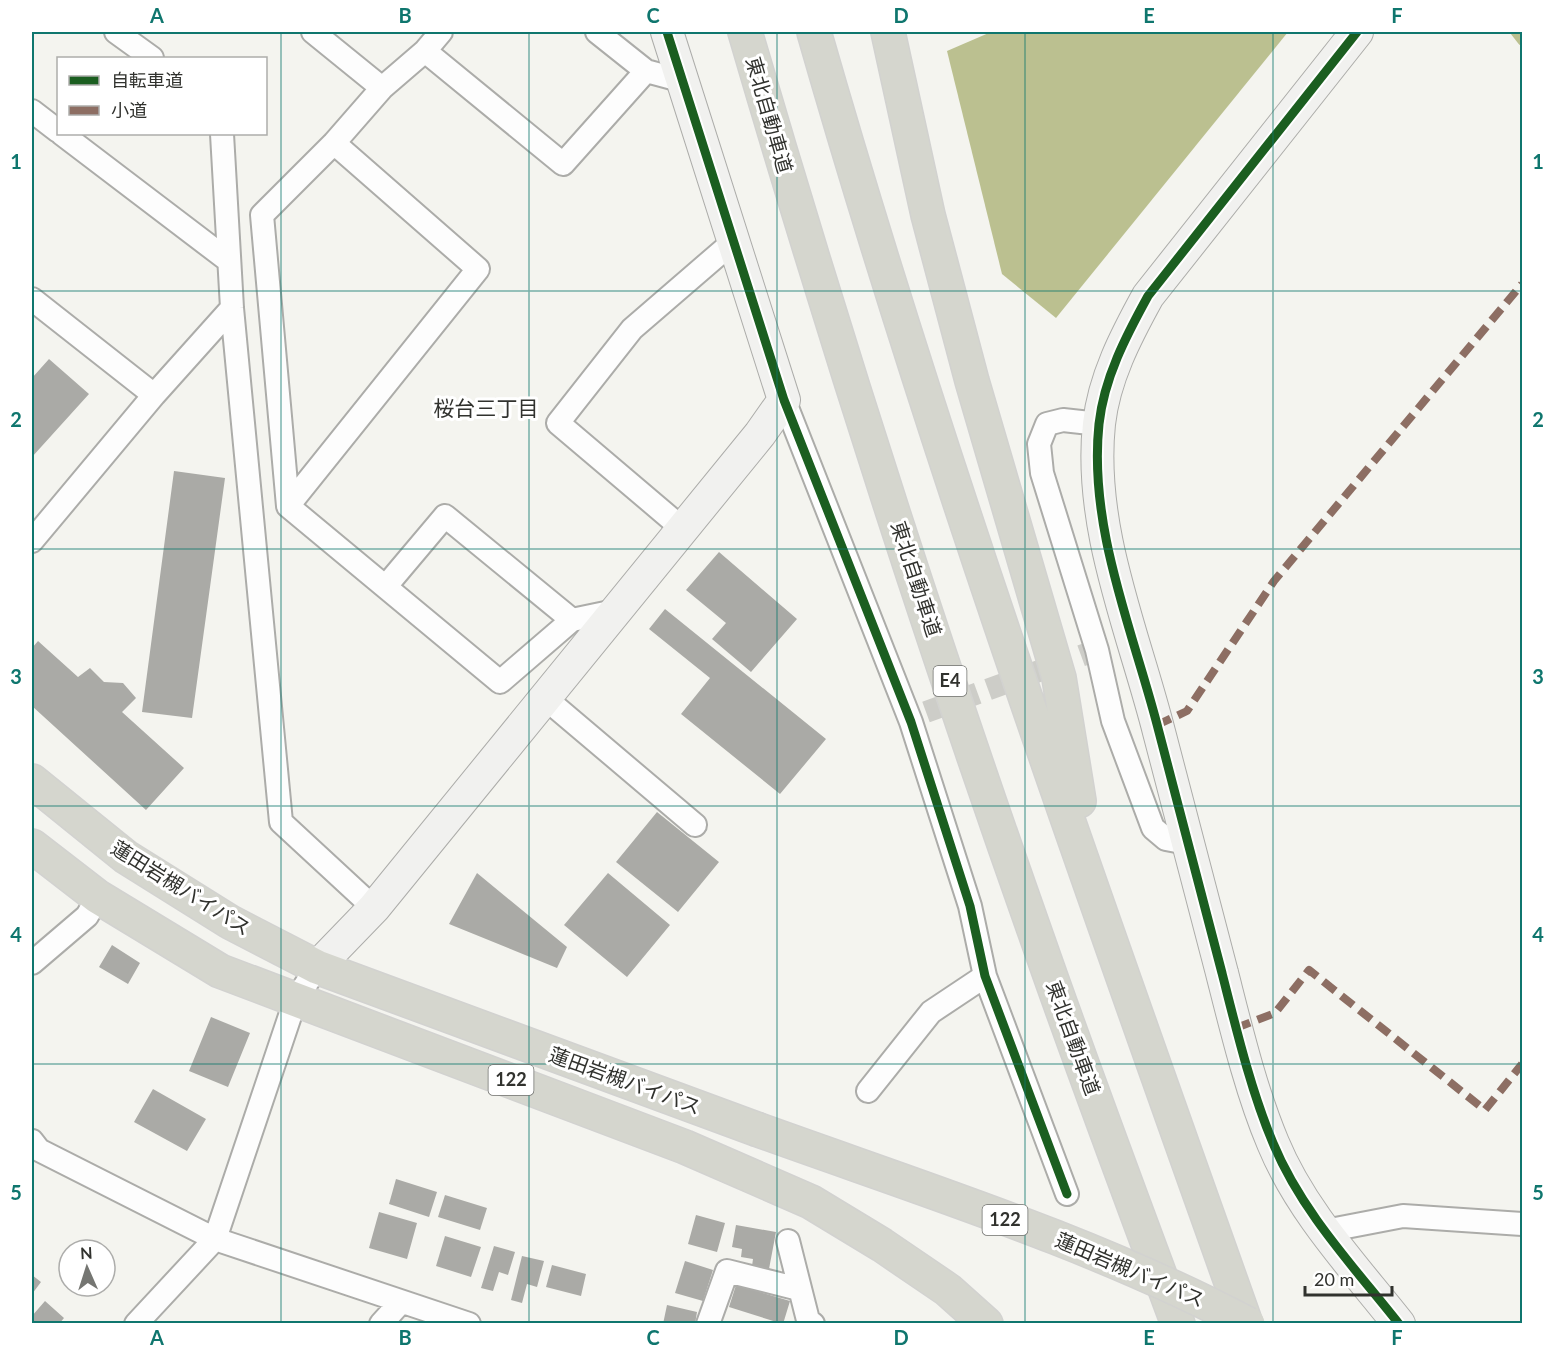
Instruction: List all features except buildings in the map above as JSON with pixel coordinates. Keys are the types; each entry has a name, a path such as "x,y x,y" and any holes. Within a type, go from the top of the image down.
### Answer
{"highway":[{"name":"東北自動車道","path":"745,32 808,247 939,651 1036,937 1178,1323"},
{"path":"814,32 888,281 1095,898 1247,1323"},
{"path":"888,32 930,226 972,381 1059,678 1095,898"},
{"name":"蓮田岩槻バイパス","path":"32,781 126,857 230,922 317,967 1115,1260 1187,1292 1247,1323"},
{"name":"蓮田岩槻バイパス","path":"32,846 98,897 220,971 674,1142 811,1202 882,1245 948,1290 986,1323"}],"street":[{"path":"116,32 151,57"},
{"path":"313,32 382,88"},
{"path":"441,32 425,51 382,88 334,143 262,216 288,506 500,682 572,620 615,611"},
{"path":"597,32 646,71 683,81"},
{"path":"667,32 784,400 919,717 970,906 985,976 1067,1194"},
{"path":"1357,32 1148,296 1124,341 1106,392 1099,424 1099,481 1109,548 1236,1028 1273,1143 1300,1194 1325,1231 1399,1323"},
{"path":"425,51 563,164 646,71"},
{"path":"32,111 57,130"},
{"path":"64,135 229,261"},
{"path":"222,135 232,308 281,822 374,908"},
{"path":"288,506 478,269 334,143"},
{"path":"683,529 558,423 632,329 734,241"},
{"path":"231,286 268,280"},
{"path":"32,299 154,395"},
{"path":"32,542 154,395 232,308"},
{"path":"136,1323 215,1239 295,1001 317,967 374,908 683,529 784,400"},
{"path":"1099,424 1063,420 1047,424 1039,444 1042,474 1096,650 1113,721 1153,828 1166,839 1187,843"},
{"path":"386,586 445,516 572,620"},
{"path":"545,698 695,825"},
{"path":"32,963 87,916 98,897"},
{"path":"868,1091 931,1012 985,976"},
{"path":"32,1141 39,1150 215,1239 469,1323"},
{"path":"1325,1231 1403,1216 1522,1224"},
{"path":"788,1241 809,1322"},
{"path":"708,1323 727,1271 799,1289"},
{"path":"381,1323 400,1302"}],"shaded area":[{"path":"991,32 1288,32 1056,318 1002,274 947,51"}],"waterway":[{"path":"1515,32 1522,41"}],"tunnel":[{"path":"926,712 1097,650"}],"marked path":[{"path":"1157,725 1187,711 1274,581 1522,284"},
{"path":"1236,1028 1275,1013 1309,970 1485,1110 1522,1064"}],"cycle path":[{"path":"667,32 784,400 911,722 970,906 985,976 1067,1194"},
{"path":"1357,32 1148,296 1124,342 1106,390 1099,424 1097,463 1100,502 1116,580 1159,732 1238,1037 1258,1102 1273,1143 1298,1192 1330,1238 1399,1324"}],"district":[{"name":"桜台三丁目","path":"486,409"}]}
